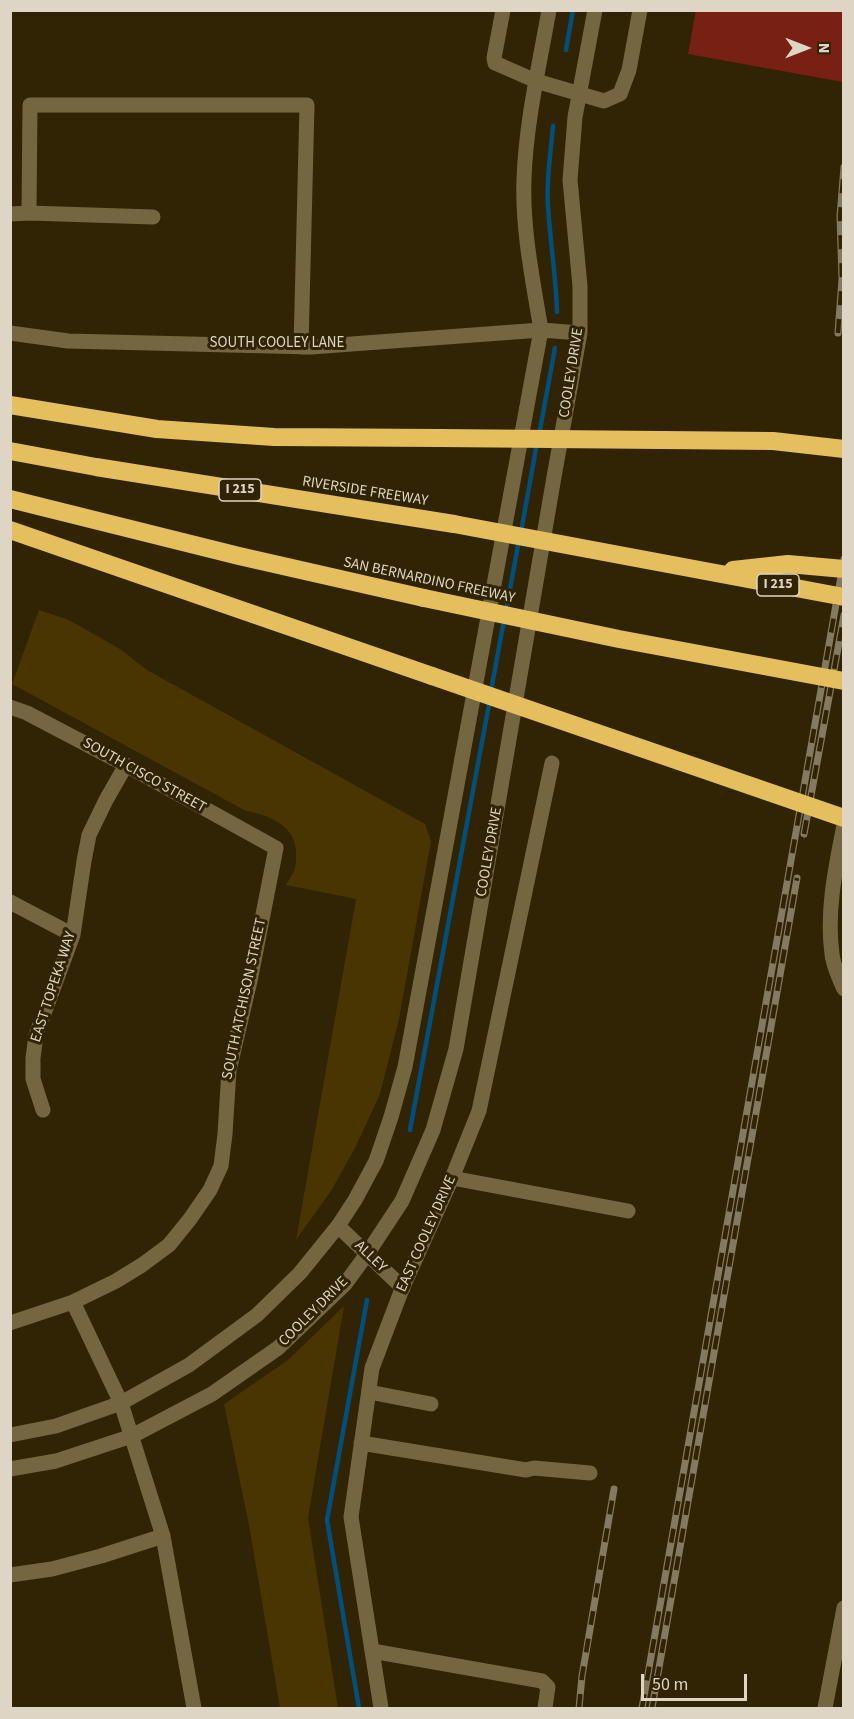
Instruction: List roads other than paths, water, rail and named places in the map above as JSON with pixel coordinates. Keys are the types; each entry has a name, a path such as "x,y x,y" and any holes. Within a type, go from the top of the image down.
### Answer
{"highway":[{"path":"10,405 157,429 274,437 773,441 843,449"},
{"name":"RIVERSIDE FREEWAY","path":"10,451 96,467 454,524 713,572"},
{"name":"SAN BERNARDINO FREEWAY","path":"10,499 239,556 424,598 630,641 843,681"},
{"path":"10,530 843,818"},
{"path":"713,572 788,564 843,569"},
{"name":"I 215","path":"713,572 843,597"}],"street":[{"path":"503,10 495,63 536,81 603,101 621,94 629,70 640,10"},
{"path":"10,1435 56,1426 121,1403 189,1365 257,1315 300,1273 338,1226 376,1161 405,1067 541,330 527,240 524,182 527,135 549,10"},
{"name":"COOLEY DRIVE","path":"10,1469 56,1461 132,1436 212,1394 278,1348 345,1284 367,1254 402,1201 433,1130 456,1049 580,333 580,285 570,180 575,117 595,10"},
{"path":"29,213 30,105 307,105 302,347"},
{"path":"10,214 153,217"},
{"name":"SOUTH COOLEY LANE","path":"10,333 68,341 302,347 541,330 580,333"},
{"name":"SOUTH CISCO STREET","path":"10,707 27,713 126,765 276,848"},
{"name":"EAST COOLEY DRIVE","path":"381,1708 351,1516 372,1368 403,1288 453,1178 479,1111 552,763"},
{"name":"EAST TOPEKA WAY","path":"43,1110 33,1079 36,1035 73,935 89,835 126,765"},
{"path":"843,825 833,890 831,933 832,955 843,989"},
{"name":"SOUTH ATCHISON STREET","path":"10,1323 73,1302 116,1281 142,1265 169,1245 210,1190 220,1166 225,1134 229,1070 250,981 276,848"},
{"path":"10,902 73,935"},
{"path":"453,1178 628,1211"},
{"name":"ALLEY","path":"338,1226 403,1288"},
{"path":"73,1302 121,1403 163,1536 194,1708"},
{"path":"369,1392 432,1404"},
{"path":"361,1443 526,1470 534,1468 590,1473"},
{"path":"10,1575 52,1569 163,1536"},
{"path":"825,1708 843,1608"},
{"path":"372,1651 542,1682 548,1687 545,1708"}],"waterway":[{"path":"566,50 573,10"},
{"path":"553,126 548,195 557,312"},
{"path":"539,435 555,348"},
{"path":"521,532 537,443"},
{"path":"506,611 519,540"},
{"path":"491,691 504,620"},
{"path":"410,1130 490,699"},
{"path":"359,1708 327,1520 367,1300"}],"railway":[{"path":"838,333 842,279 840,216 844,167"},
{"path":"642,1708 844,559"},
{"path":"804,834 844,615"},
{"path":"652,1708 797,878"},
{"path":"579,1708 582,1676 614,1489"}]}
